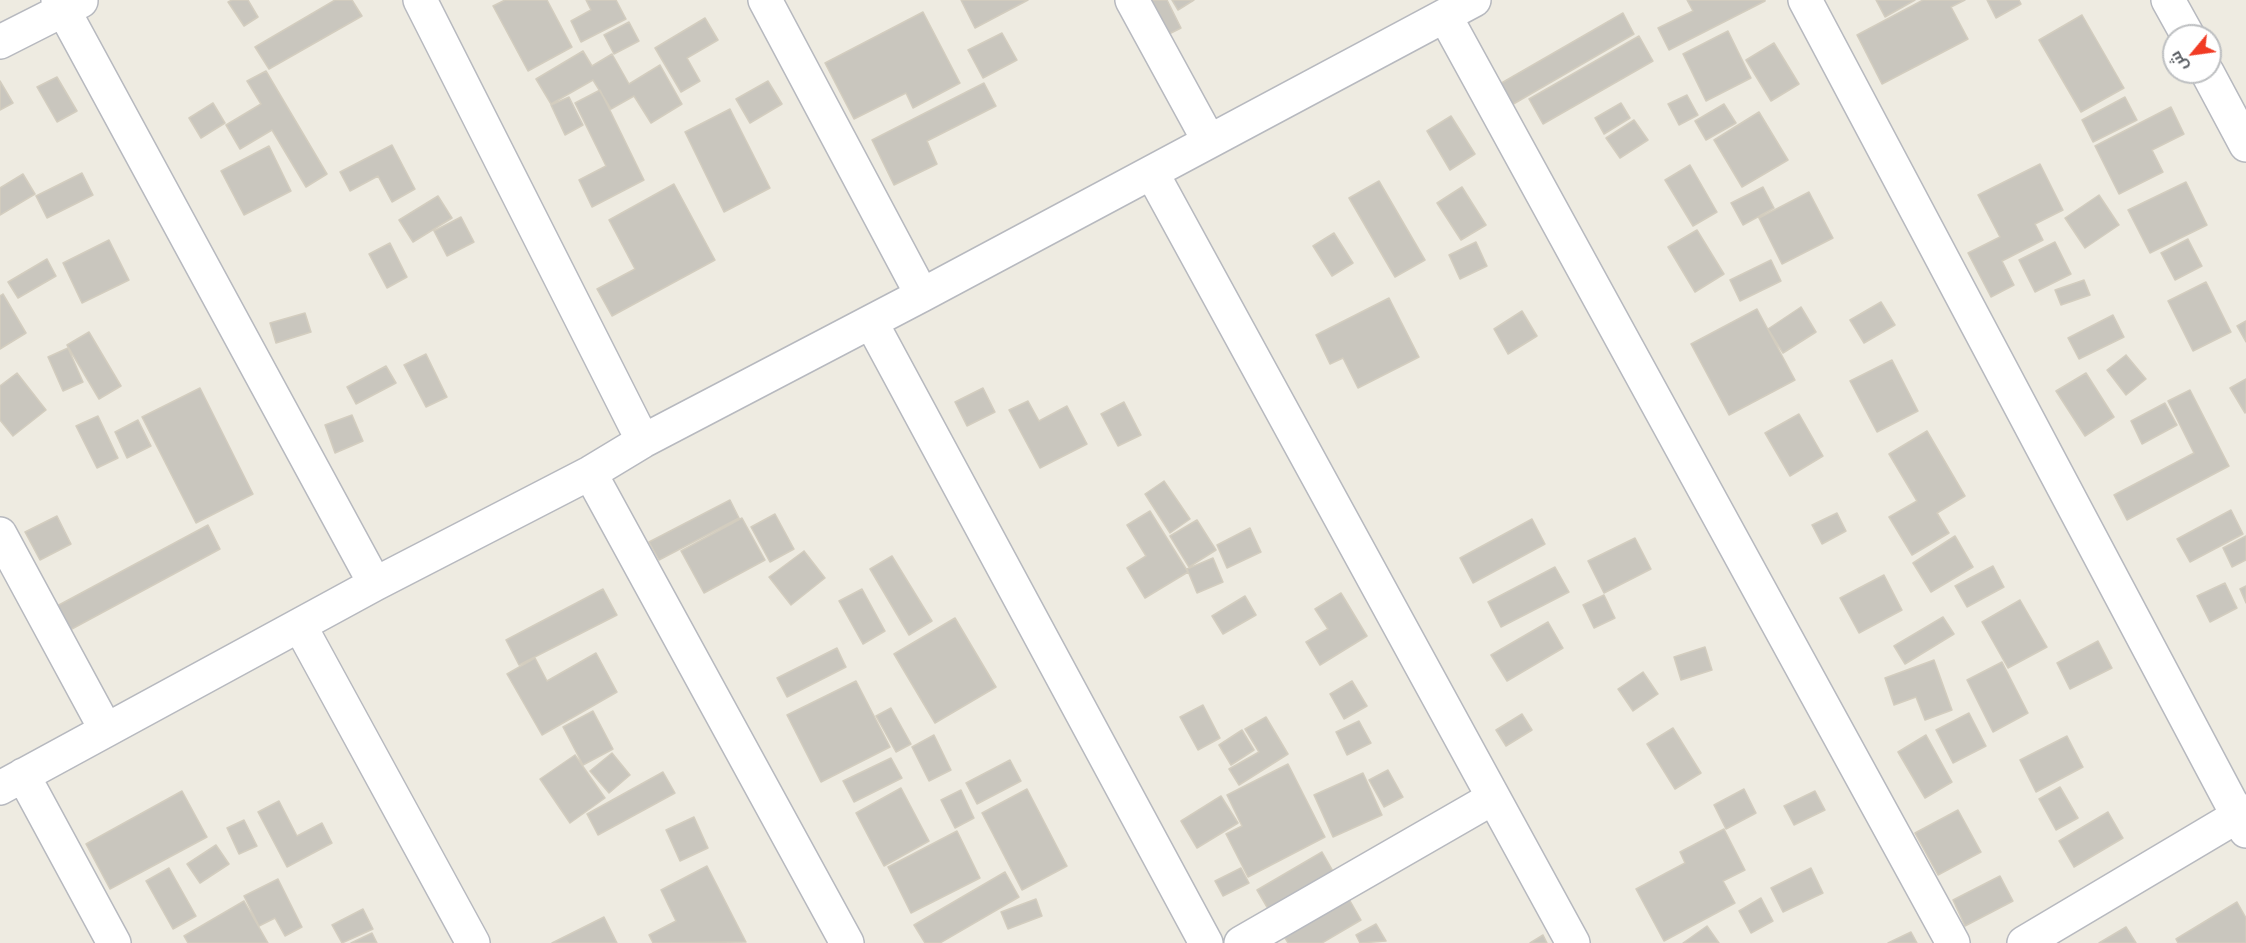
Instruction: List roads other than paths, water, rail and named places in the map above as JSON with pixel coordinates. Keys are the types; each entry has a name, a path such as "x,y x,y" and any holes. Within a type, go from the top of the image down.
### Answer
{"street":[{"path":"420,0 643,441"},
{"path":"765,0 922,295"},
{"path":"1132,0 1209,141"},
{"path":"114,943 12,782 375,584 590,473 643,441 1152,173 1474,0"},
{"path":"1805,0 2243,819 2024,943"},
{"path":"2168,0 2181,24"},
{"path":"0,42 68,4 375,584"},
{"path":"1445,16 1953,943"},
{"path":"2213,84 2246,145"},
{"path":"1152,173 1573,943"},
{"path":"871,322 1206,943"},
{"path":"590,473 847,943"},
{"path":"0,534 106,730"},
{"path":"300,626 473,943"},
{"path":"1241,943 1493,798"}]}
